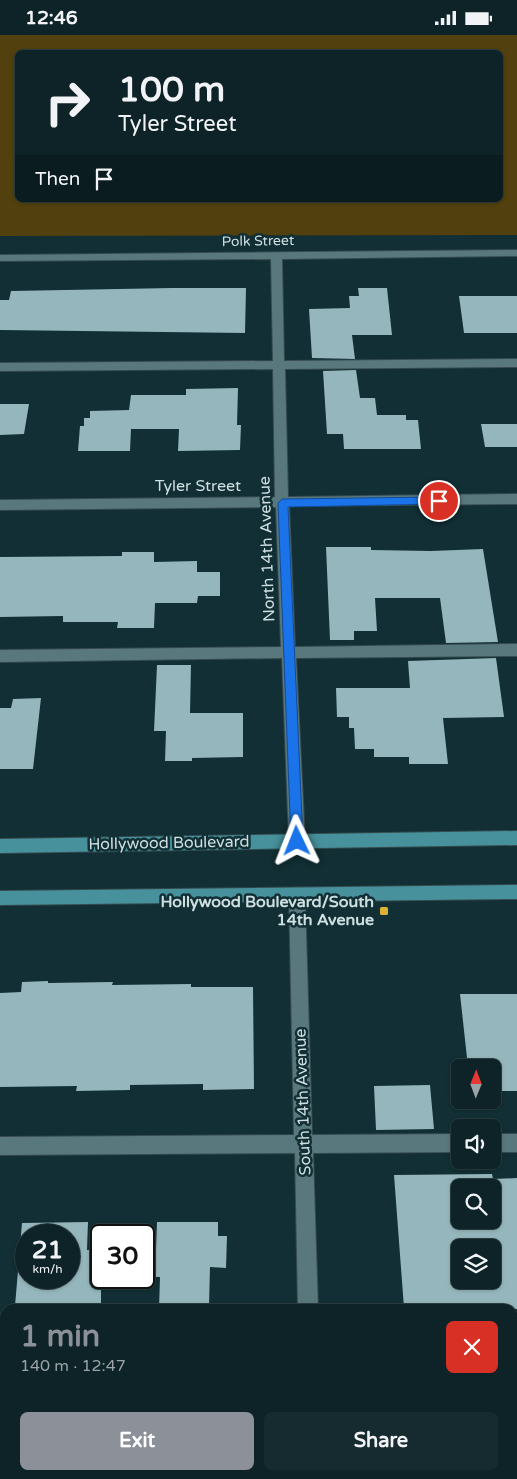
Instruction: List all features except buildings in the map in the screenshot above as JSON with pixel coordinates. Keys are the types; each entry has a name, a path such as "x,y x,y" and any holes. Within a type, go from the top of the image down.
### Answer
{"main road":[{"name":"Hollywood Boulevard","path":"0,846 517,838"},
{"path":"0,898 517,892"}],"street":[{"name":"Polk Street","path":"0,258 517,253"},
{"name":"North 14th Avenue","path":"276,255 282,503 297,841"},
{"path":"0,367 517,363"},
{"name":"Tyler Street","path":"0,505 517,499"},
{"path":"0,656 517,650"},
{"name":"South 14th Avenue","path":"297,895 308,1304"},
{"path":"0,1146 451,1143"},
{"path":"501,1143 517,1143"}],"shaded area":[{"path":"0,35 517,35 517,235 0,236"}],"place":[{"name":"Hollywood Boulevard/South 14th Avenue","path":"384,911"}],"route":[{"path":"297,841 282,503 439,501"}]}
